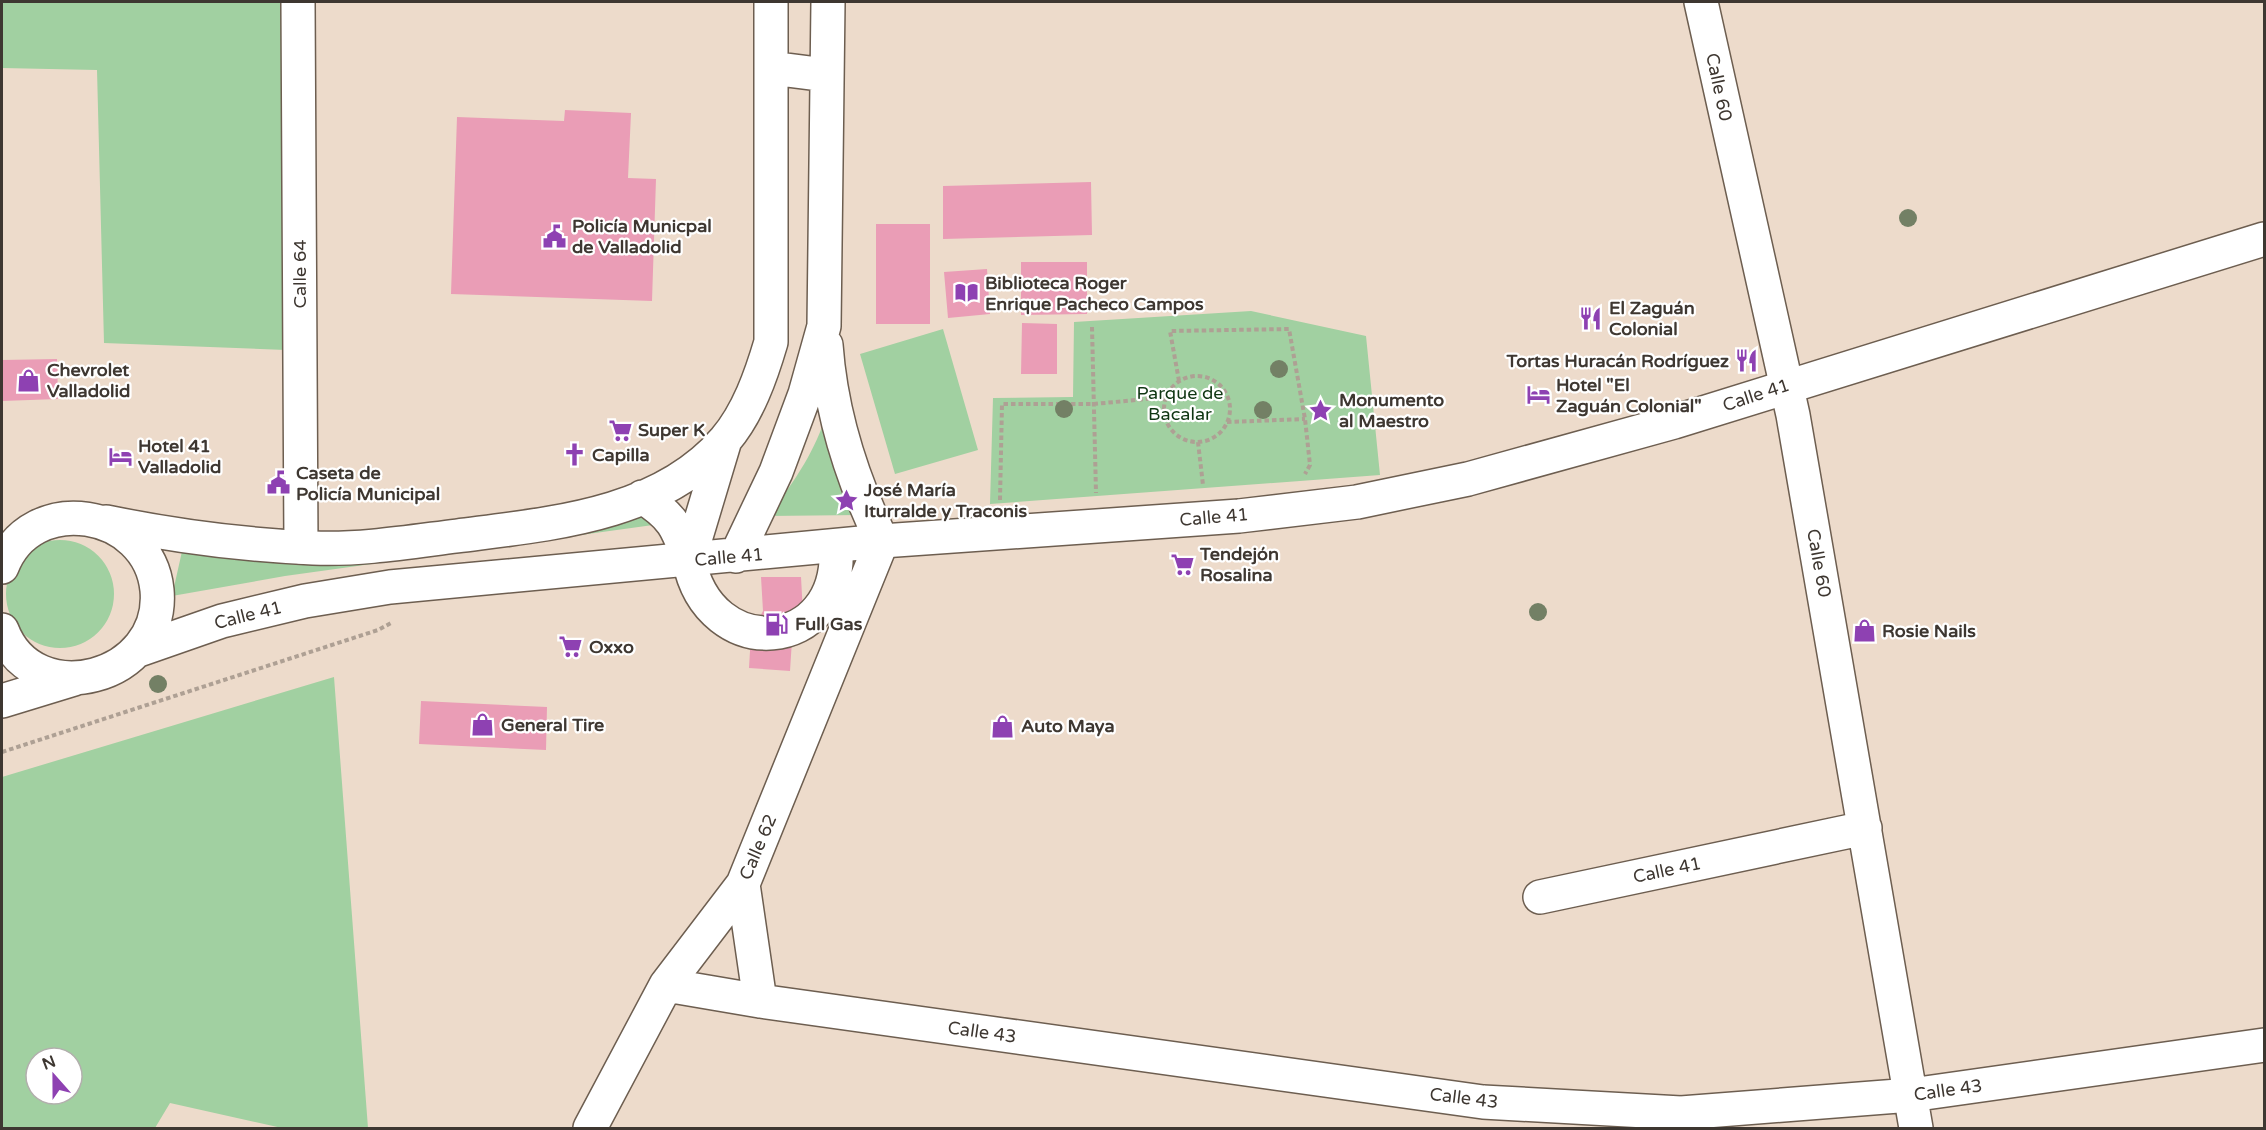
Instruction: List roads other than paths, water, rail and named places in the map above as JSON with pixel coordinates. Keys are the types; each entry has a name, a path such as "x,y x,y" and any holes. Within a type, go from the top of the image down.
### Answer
{"main road":[{"name":"Calle 64","path":"298,2 301,547"},
{"path":"2,525 39,526 69,517 207,540 301,547 362,548 564,522 599,513 666,486 714,450 747,405 762,373 771,342 771,2"},
{"path":"828,2 824,326 827,364 842,440 856,483 882,541"},
{"name":"Calle 60","path":"1701,2 1785,385 1865,828 1916,1128"},
{"path":"771,68 826,75"},
{"name":"Calle 41","path":"136,651 222,621 305,601 379,589 882,541 1206,518 1358,502 1468,479 1674,422 1785,385 2265,239"},
{"path":"736,556 784,450 805,394 824,326"},
{"path":"689,560 714,450"},
{"path":"642,497 663,510 674,521 700,595 717,615 739,629 773,634 804,623 828,598 837,564 836,546"},
{"path":"2,701 109,671 136,651 153,623 157,601 155,579 147,559 134,541 106,522"},
{"path":"2,567 13,547 39,526"},
{"name":"Calle 62","path":"590,1128 666,985 743,884 882,541"},
{"path":"2,630 13,650 30,665 51,675 74,679"},
{"name":"Calle 41","path":"1540,897 1865,828"},
{"path":"743,884 760,1001"},
{"name":"Calle 43","path":"666,985 760,1001 1483,1102 1681,1113 1911,1095 2265,1045"}],"place":[{"name":"Policía Municpal de Valladolid","path":"554,236"},
{"name":"Biblioteca Roger Enrique Pacheco Campos","path":"967,293"},
{"name":"El Zaguán Colonial","path":"1591,318"},
{"name":"Tortas Huracán Rodríguez","path":"1747,361"},
{"name":"Chevrolet Valladolid","path":"29,380"},
{"name":"Hotel \"El Zaguán Colonial\"","path":"1538,395"},
{"name":"Monumento al Maestro","path":"1321,410"},
{"name":"Super K","path":"620,430"},
{"name":"Capilla","path":"574,455"},
{"name":"Hotel 41 Valladolid","path":"120,456"},
{"name":"Caseta de Policía Municipal","path":"278,483"},
{"name":"José María Iturralde y Traconis","path":"846,500"},
{"name":"Tendejón Rosalina","path":"1182,564"},
{"name":"Full Gas","path":"777,624"},
{"name":"Rosie Nails","path":"1864,631"},
{"name":"Oxxo","path":"571,647"},
{"name":"General Tire","path":"483,725"},
{"name":"Auto Maya","path":"1003,726"}],"park label":[{"name":"Parque de Bacalar","path":"1180,403"}]}
